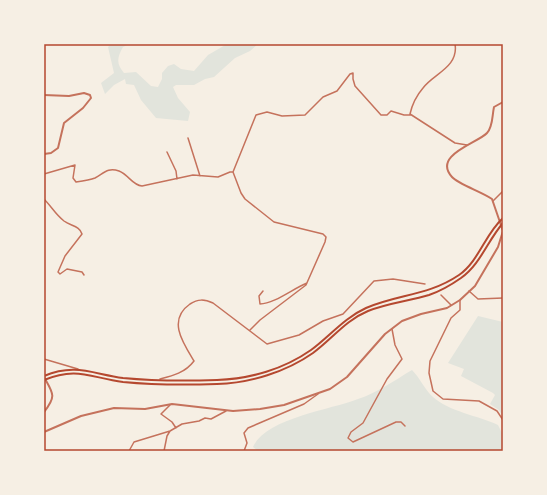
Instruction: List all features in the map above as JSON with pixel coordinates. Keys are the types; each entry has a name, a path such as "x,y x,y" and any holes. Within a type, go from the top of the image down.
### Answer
{"main road":[{"path":"45,379 66,369 78,369 123,378 158,380 241,379 253,376 293,360 311,350 352,315 381,303 428,291 460,274 472,261 490,232 503,218"},
{"path":"45,379 66,373 77,372 122,382 150,384 217,384 254,380 295,364 313,353 354,318 382,306 430,295 462,277 478,259 493,234 503,223"}],"street":[{"path":"412,115 411,110 423,87 445,71 454,55 455,44"},
{"path":"250,330 260,320 301,290 307,283 326,237 319,232 297,229 274,222 245,199 241,193 233,172 256,115 266,112 282,116 306,115 323,97 337,91 350,74 354,73 353,82 361,94 381,115 387,115 391,111 404,115 412,115 455,143 467,145"},
{"path":"44,95 68,96 84,93 90,95 91,98 84,108 64,123 58,148 44,154"},
{"path":"44,432 81,416 114,408 145,408 172,404 227,410 260,409 284,405 330,389 347,377 385,334 408,318 451,306 460,300 474,286 498,247 502,231 493,202 483,193 452,178 448,171 448,161 453,154 486,135 491,128 494,107 503,102"},
{"path":"188,138 200,176"},
{"path":"167,152 176,172 177,179"},
{"path":"44,174 75,165 72,178 76,182 95,178 105,170 111,170 122,173 136,185 142,186 200,176 218,177 233,172"},
{"path":"493,202 503,191"},
{"path":"44,199 63,220 77,227 81,230 82,234 81,238 64,256 58,272 60,274 67,269 82,272 84,275"},
{"path":"158,380 170,377 189,368 194,362 183,344 177,326 180,314 184,308 196,300 206,299 213,303 224,313 250,330 266,344 300,335 323,321 343,314 374,281 393,280 425,284"},
{"path":"264,291 259,296 260,304 264,304 279,298 307,283"},
{"path":"469,291 478,299 503,298"},
{"path":"441,295 451,306"},
{"path":"460,300 460,310 451,318 430,361 429,374 433,391 443,399 479,401 497,411 503,420"},
{"path":"392,329 395,344 402,359 387,379 363,423 351,432 348,438 354,442 396,422 401,422 405,426"},
{"path":"44,359 78,369"},
{"path":"44,412 53,397 53,392 45,379"},
{"path":"244,451 247,443 244,433 248,428 304,404 318,394"},
{"path":"172,404 161,414 172,422 176,428"},
{"path":"129,451 134,442 170,431 182,424 199,421 205,418 211,419 227,410"},
{"path":"164,451 167,436 170,431"}],"shaded area":[{"path":"111,44 130,44 123,47 120,54 118,60 121,69 124,73 136,72 151,86 158,87 162,79 162,73 168,66 174,64 181,69 194,71 208,55 227,44 258,44 250,51 235,58 214,77 205,79 194,85 176,85 173,87 178,98 190,112 188,121 156,118 141,100 134,85 126,84 125,79 114,85 105,94 101,83 114,73 108,47"},
{"path":"478,316 503,322 503,417 499,410 490,404 495,395 493,393 461,376 464,369 448,363"},
{"path":"412,370 430,394 439,402 455,410 498,425 503,435 503,451 258,451 253,447 260,437 271,429 285,422 365,396 386,386"}]}
